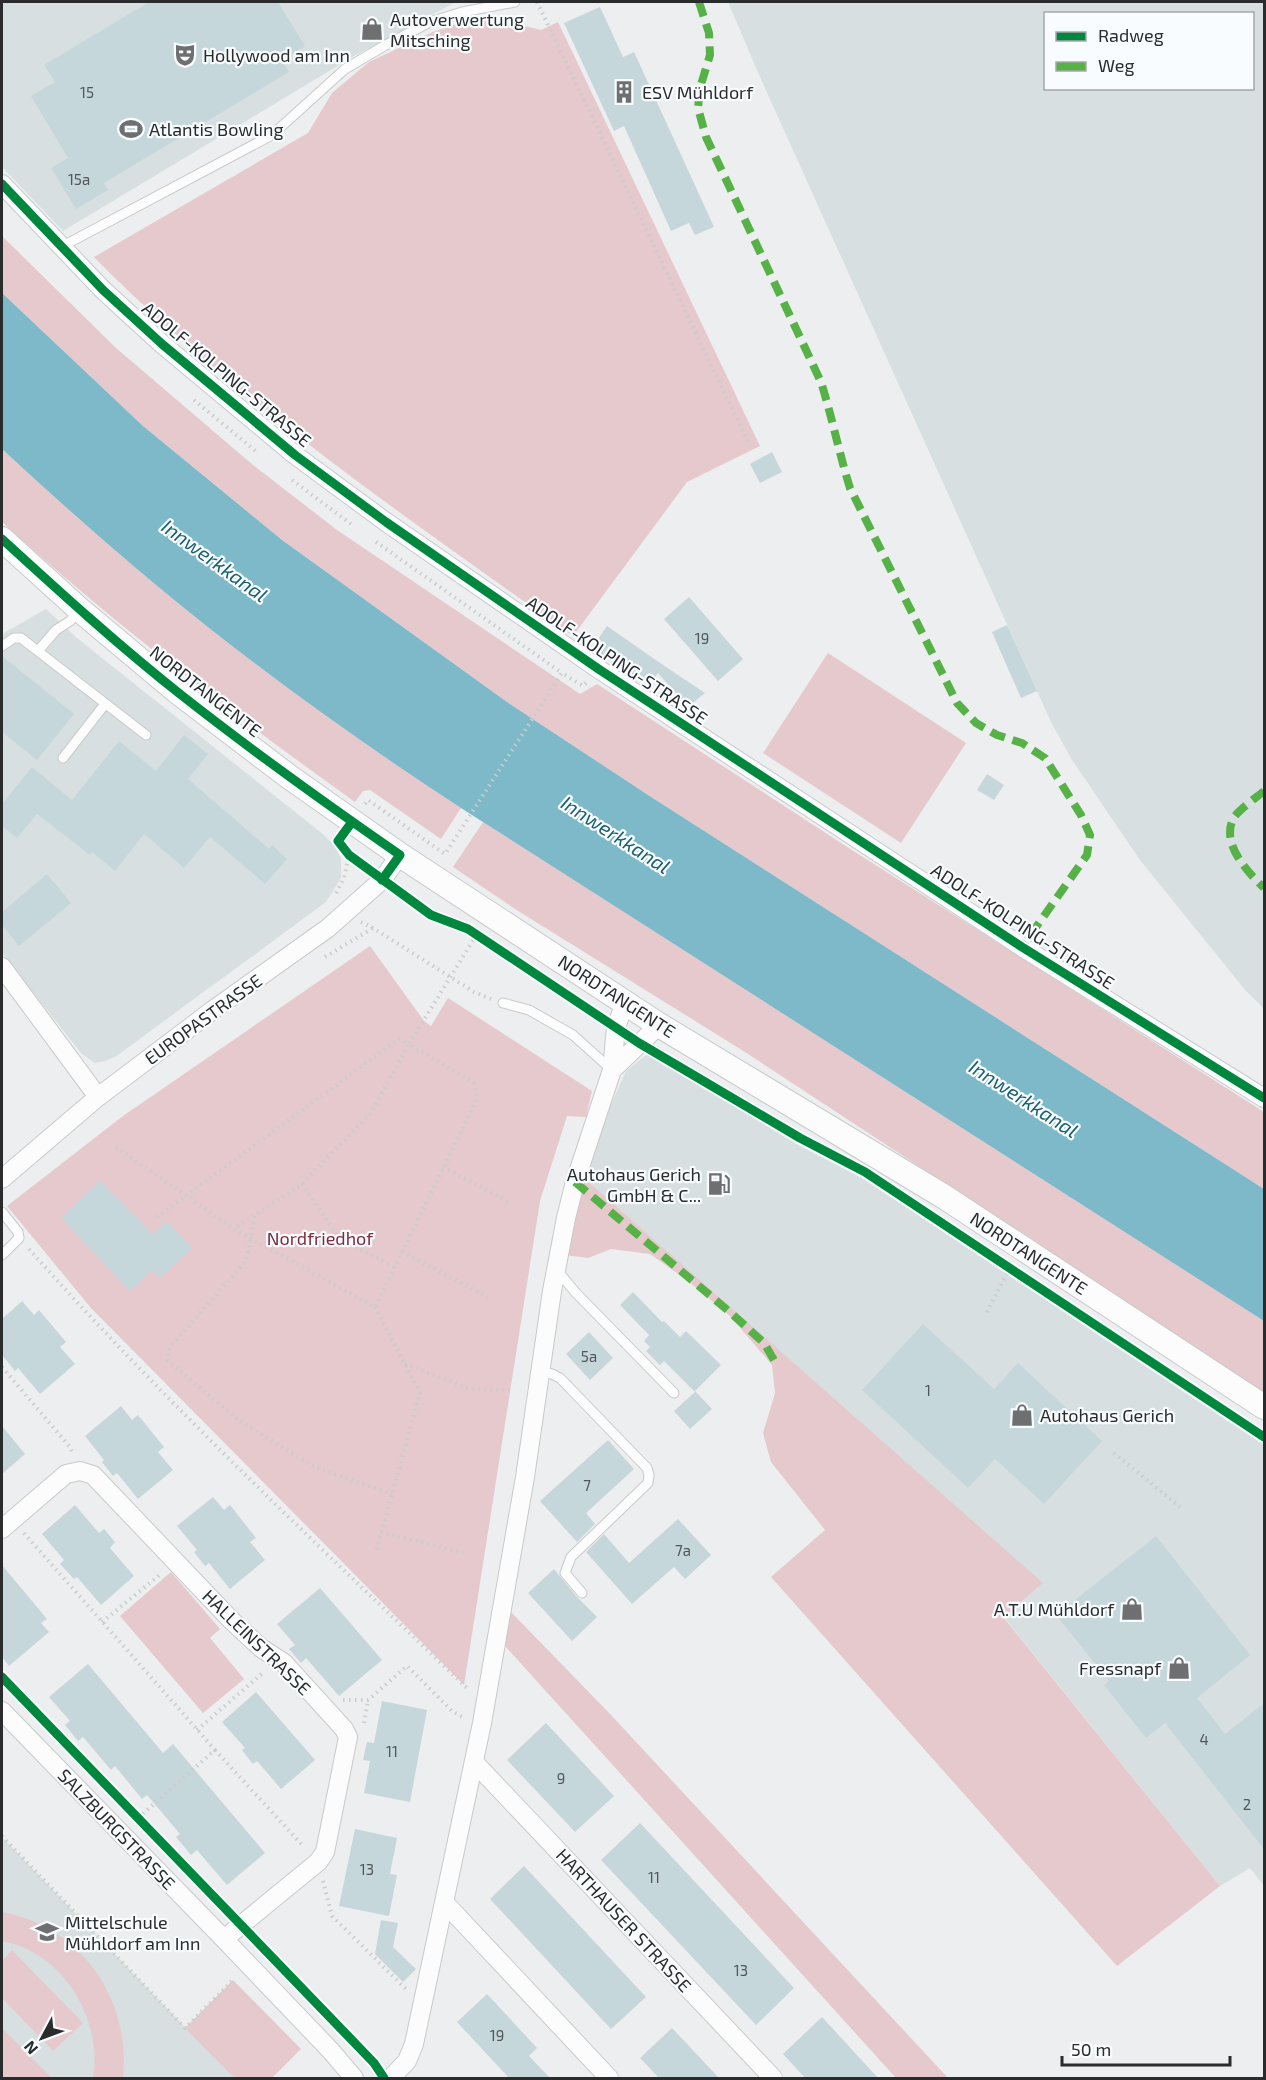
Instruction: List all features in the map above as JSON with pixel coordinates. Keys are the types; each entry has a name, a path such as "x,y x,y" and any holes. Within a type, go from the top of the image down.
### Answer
{"main road":[{"name":"NORDTANGENTE","path":"2,539 80,610 179,693 352,822 659,1025 943,1196 1264,1407"}],"street":[{"name":"ADOLF-KOLPING-STRASSE","path":"2,184 103,290 162,344 295,454 386,522 639,696 1022,946 1264,1098"},
{"name":"EUROPASTRASSE","path":"2,1179 98,1096 328,928 382,880 400,855"},
{"path":"2,967 98,1096"},
{"path":"391,2079 407,2061 414,2044 485,1705 525,1477 556,1269 574,1182 612,1070 616,1027 625,1003"},
{"path":"612,1070 659,1025"},
{"path":"7,1525 66,1474 80,1471"},
{"name":"HALLEINSTRASSE","path":"80,1471 93,1475 233,1622 261,1648 278,1659 317,1699 344,1729 348,1737 325,1852 318,1862 224,1939"},
{"name":"SALZBURGSTRASSE","path":"2,1711 224,1939 331,2051 354,2079"},
{"name":"HARTHAUSER STRASSE","path":"474,1762 773,2079"},
{"path":"444,1902 609,2079"}],"lane":[{"path":"61,246 272,135 345,69 384,46 430,22 462,12 515,2"},
{"path":"38,651 56,630 70,621 80,610"},
{"path":"2,646 14,638 21,638 146,735"},
{"path":"63,758 105,704"},
{"path":"503,1003 529,1010 573,1035 612,1070"},
{"path":"2,1212 18,1232 19,1238 2,1255"},
{"path":"556,1269 576,1293 674,1393"},
{"path":"540,1372 560,1378 647,1468 649,1475 648,1483 571,1557 565,1573 582,1593"}],"path":[{"path":"537,2 750,446"},
{"path":"456,838 551,690"},
{"path":"352,822 338,841 349,855 382,880"},
{"path":"332,898 344,878 349,855"},
{"path":"344,914 373,928 474,992 503,1003"},
{"path":"234,1229 302,1184 372,1113 409,1044 477,934"},
{"path":"157,1217 185,1194 399,1039 474,1083 477,1099 375,1307"},
{"path":"116,1147 234,1229 375,1307 420,1393 376,1552"},
{"path":"443,1167 512,1203"},
{"path":"302,1184 340,1239 394,1266"},
{"path":"255,1216 246,1260 170,1347 167,1360 237,1419 314,1467 392,1494"},
{"path":"19,1238 93,1319 250,1479 485,1705"},
{"path":"402,1252 488,1297"},
{"path":"987,1312 1010,1268"},
{"path":"405,1364 468,1388 510,1391"},
{"path":"2,1367 70,1447 80,1471"},
{"path":"1114,1453 1180,1507"},
{"path":"7,1525 102,1622 318,1862 332,1916 422,2005"},
{"path":"381,1532 463,1553"},
{"path":"102,1622 176,1562"},
{"path":"197,1730 278,1659"},
{"path":"317,1699 368,1700 407,1666 453,1712 471,1722"},
{"path":"138,1818 215,1750"},
{"path":"2,1836 185,2028 233,1980"}],"shaded area":[{"path":"2,2 456,2 354,56 63,231 2,167"},
{"path":"728,2 1264,2 1264,1009 1246,991 1140,860 1072,760 1051,722"},
{"path":"46,609 77,638 324,835 341,858 341,878 326,902 115,1057 95,1063 81,1053 2,953 2,634"},
{"path":"649,1053 796,1144 862,1178 1264,1445 1264,1886 1250,1868 1220,1886 1003,1616 1042,1584 584,1178 608,1111 626,1071"},
{"name":"Mittelschule Mühldorf am Inn","path":"2,1837 234,2078 2,2078"}],"green space":[{"path":"495,19 541,30 558,22 760,446 687,482 573,636 386,503 264,409 206,361 94,257 308,133 332,93 369,62 433,32 465,21"},
{"path":"2,236 116,348 253,465 337,530 580,694 597,684 844,845 1264,1112 1264,1189 648,795 507,702 282,540 143,426 2,293"},
{"path":"2,449 156,585 209,628 333,721 461,808 441,839 370,790 363,791 355,802 174,667 2,522"},
{"path":"828,653 966,743 901,843 763,753"},
{"path":"483,822 1264,1321 1264,1393 745,1052 515,909 453,867"},
{"name":"Nordfriedhof","path":"370,946 424,1021 431,1026 448,998 592,1091 586,1117 567,1116 540,1201 464,1685 91,1308 7,1206 123,1116"},
{"path":"584,1178 1043,1583 1003,1617 1220,1886 1117,1966 771,1577 825,1530 771,1462 763,1433 775,1393 772,1365 730,1316 688,1281 650,1254 611,1249 588,1258 565,1255"},
{"path":"171,1572 220,1629 210,1638 244,1679 203,1713 120,1616"},
{"path":"510,1611 611,1715 948,2078 896,2078 505,1646"},
{"path":"2,1912 30,1920 56,1933 78,1950 96,1971 119,2021 123,2049 123,2078 93,2078 92,2033 85,2012 74,1991 43,1959 24,1948 2,1941"},
{"path":"12,1950 83,2023 53,2051 2,1998 2,1961"},
{"path":"233,1980 301,2049 272,2078 234,2078 185,2028"},
{"path":"2,2028 52,2078 2,2078"}],"water":[{"name":"Innwerkkanal","path":"2,293 143,426 282,540 507,702 648,795 1264,1189 1264,1321 429,787 302,698 182,606 52,495 2,449"}],"building":[{"path":"149,2 278,2 305,46 282,61 289,72 104,183 108,190 76,209 51,168 68,158 31,96 55,82 44,65"},
{"name":"ESV Mühldorf","path":"600,7 623,57 634,52 714,227 695,235 689,223 671,231 624,126 614,131 564,23"},
{"path":"772,452 782,472 760,483 750,464"},
{"path":"689,597 743,659 718,681 664,619"},
{"path":"1007,625 1037,691 1021,698 992,632"},
{"path":"607,626 705,693 688,707 658,673 648,687 592,648"},
{"path":"2,656 74,714 37,760 2,732"},
{"path":"184,735 208,754 188,779 269,849 272,845 287,859 265,884 210,837 184,868 144,834 115,871 92,852 90,855 37,814 17,838 2,826 2,804 32,767 72,800 119,741 156,771"},
{"path":"987,774 1004,785 994,800 977,790"},
{"path":"47,874 71,903 19,946 2,925 2,912"},
{"path":"100,1180 153,1235 167,1221 192,1248 160,1278 152,1270 130,1291 61,1218"},
{"path":"633,1292 680,1337 686,1331 721,1365 695,1391 712,1409 690,1429 674,1411 695,1392 664,1361 660,1365 646,1351 650,1347 644,1341 649,1335 620,1305"},
{"path":"22,1301 34,1315 39,1310 66,1342 60,1347 75,1364 40,1394 18,1368 15,1371 2,1355 2,1319"},
{"path":"923,1324 994,1389 1018,1363 1102,1441 1044,1504 995,1459 968,1488 862,1390"},
{"path":"589,1332 613,1358 590,1380 566,1354"},
{"path":"121,1406 132,1420 138,1415 164,1447 158,1452 173,1470 138,1499 117,1473 113,1476 102,1462 104,1460 85,1436"},
{"path":"2,1426 25,1454 2,1474"},
{"path":"608,1440 634,1469 586,1513 595,1524 577,1542 540,1501"},
{"path":"213,1497 224,1510 230,1505 256,1538 250,1542 265,1560 230,1589 209,1563 205,1566 194,1552 197,1550 177,1526"},
{"path":"75,1505 99,1533 104,1529 115,1542 110,1548 134,1576 101,1605 77,1577 74,1579 60,1564 64,1560 42,1534"},
{"path":"678,1519 711,1555 685,1579 674,1567 632,1604 586,1552 604,1534 629,1563"},
{"path":"1156,1536 1250,1655 1197,1698 1225,1734 1264,1703 1264,1849 1165,1723 1146,1738 1104,1685 1109,1681 1056,1615"},
{"path":"2,1565 47,1619 41,1623 49,1632 9,1666 2,1657"},
{"path":"554,1569 597,1617 572,1641 528,1593"},
{"path":"320,1588 382,1660 339,1696 306,1658 301,1663 289,1649 295,1645 277,1624"},
{"path":"88,1664 163,1753 173,1744 265,1853 227,1885 197,1850 191,1855 176,1837 180,1834 147,1795 142,1799 115,1766 111,1770 83,1737 78,1741 65,1725 70,1721 49,1697"},
{"path":"256,1692 315,1760 281,1789 257,1761 253,1764 242,1750 245,1748 222,1722"},
{"path":"382,1701 427,1710 410,1802 364,1793 370,1761 363,1760 367,1742 374,1743"},
{"path":"546,1723 614,1796 575,1832 507,1760"},
{"path":"640,1823 794,1988 756,2025 601,1860"},
{"path":"355,1829 397,1838 390,1874 397,1875 389,1916 339,1906"},
{"path":"524,1866 646,1997 611,2029 490,1899"},
{"path":"381,1920 398,1923 393,1947 416,1969 403,1982 375,1954"},
{"path":"487,1994 537,2048 529,2056 551,2079 510,2079 457,2022"},
{"path":"822,2017 879,2079 806,2079 783,2054"},
{"path":"672,2028 720,2079 660,2079 640,2058"}],"marked path":[{"path":"699,2 709,33 710,55 700,88 698,108 706,137 821,382 850,488 957,703 976,723 997,735 1022,743 1045,758 1081,815 1090,835 1087,855 1022,947"},
{"path":"1264,791 1235,816 1230,829 1233,848 1238,857 1264,888"},
{"path":"575,1182 764,1343 778,1367"}],"cycle path":[{"path":"2,184 103,290 162,344 295,455 386,522 600,670 1022,947 1264,1098"},
{"path":"2,539 67,598 180,694 288,776 400,855 382,880"},
{"path":"352,822 338,841 349,855 431,915 468,929 639,1043 800,1138 865,1172 1264,1437"},
{"path":"2,1677 374,2063 384,2078"}],"place":[{"name":"Autoverwertung Mitsching","path":"372,29"},
{"name":"Hollywood am Inn","path":"185,55"},
{"name":"ESV Mühldorf","path":"624,92"},
{"name":"Atlantis Bowling","path":"131,129"},
{"name":"Autohaus Gerich GmbH & C...","path":"719,1184"},
{"name":"Autohaus Gerich","path":"1022,1415"},
{"name":"A.T.U Mühldorf","path":"1132,1609"},
{"name":"Fressnapf","path":"1179,1668"},
{"name":"Mittelschule Mühldorf am Inn","path":"47,1932"}]}
